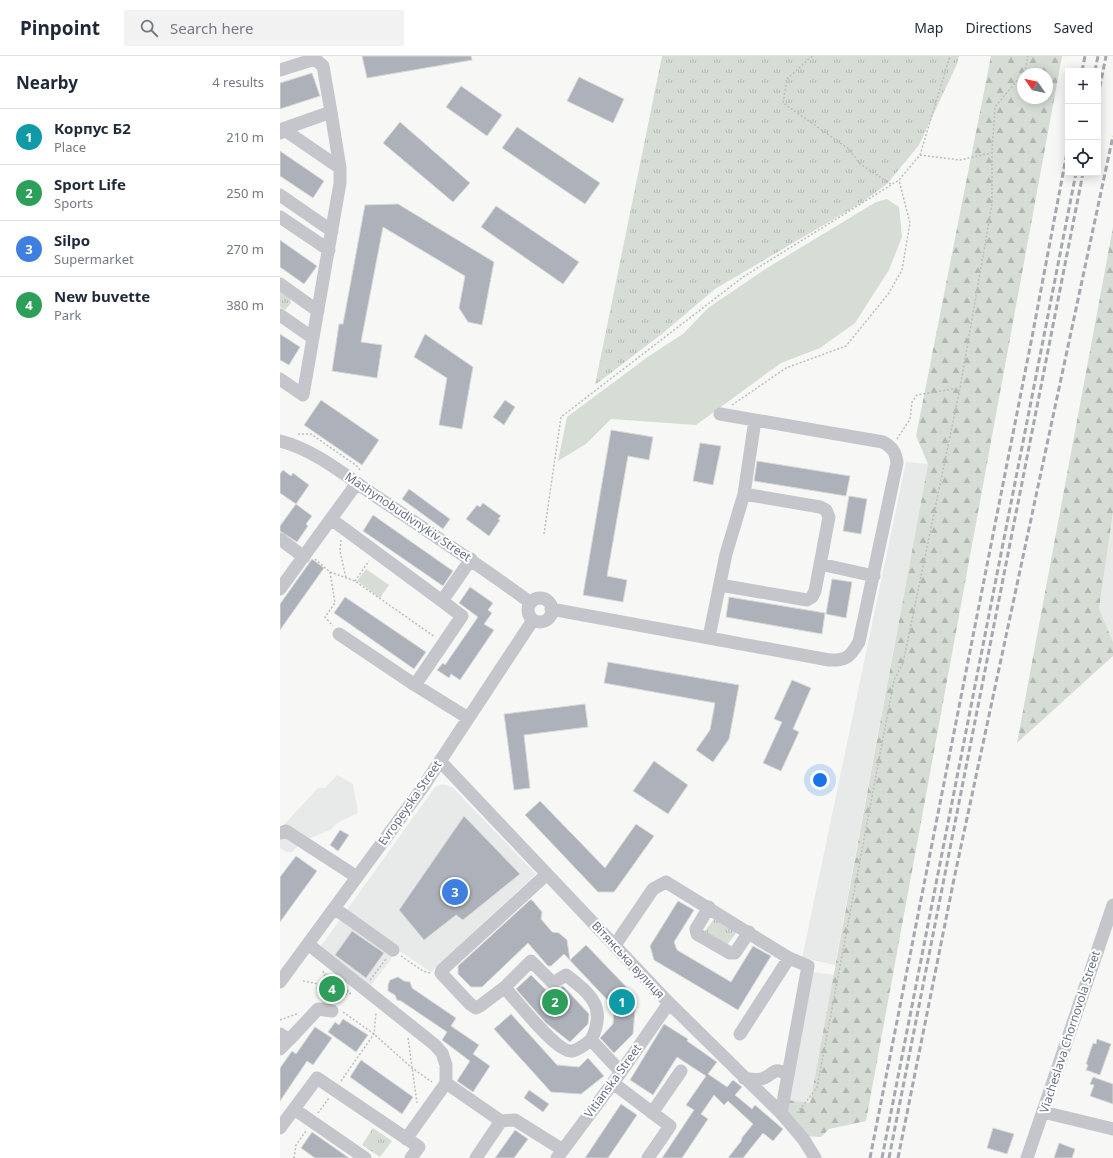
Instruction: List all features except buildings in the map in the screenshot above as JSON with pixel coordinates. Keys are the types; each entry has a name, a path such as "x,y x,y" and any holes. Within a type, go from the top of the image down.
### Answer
{"street":[{"path":"280,70 315,59 323,66 340,168 340,183 303,395 280,379"},
{"path":"281,131 331,112"},
{"path":"281,131 340,168"},
{"path":"280,195 332,231"},
{"path":"280,217 329,250"},
{"path":"280,284 318,311"},
{"path":"280,315 313,338"},
{"path":"552,609 547,619 540,622 533,620 528,610 531,603 538,599 545,600 552,609 829,660 842,660 852,653 860,642 897,463 896,455 891,447 883,442 720,414"},
{"path":"709,637 726,554 744,494 755,420"},
{"name":"Mashynobudivnykiv Street","path":"280,441 295,445 357,483 471,559 531,603"},
{"path":"280,589 357,483"},
{"path":"720,584 807,600 812,597 815,591 829,517 826,510 820,507 744,494"},
{"path":"331,519 462,616 415,686"},
{"path":"280,539 305,555"},
{"path":"442,601 471,559"},
{"path":"820,564 874,576"},
{"name":"Evropeyska Street","path":"280,982 440,761 533,620"},
{"path":"339,634 415,686 468,718"},
{"name":"Вітянська вулиця","path":"440,761 669,1004 785,1117 814,1158"},
{"path":"280,833 286,831 357,877"},
{"path":"505,987 555,1044 564,1050 573,1051 590,1040 597,1027 598,1014 596,1005 566,975 554,984 531,961 505,987 476,1008 445,979 441,973 442,970 547,874"},
{"path":"615,945 653,889 666,882 672,884 709,907 788,958 808,966 787,1074 785,1117"},
{"name":"Viacheslava Chornovola Street","path":"1027,1158 1113,906"},
{"path":"709,907 696,929 697,934 730,953 735,953 748,932"},
{"path":"334,908 393,950"},
{"path":"308,944 364,987 435,1045 442,1054 446,1066 444,1086 406,1139"},
{"path":"740,1034 788,958"},
{"name":"Vitianska Street","path":"560,1154 617,1078 669,1004"},
{"path":"283,1041 318,1008 333,1006"},
{"path":"590,1040 617,1078 652,1113 670,1126 648,1158"},
{"path":"652,1113 681,1071"},
{"path":"744,1078 753,1080 764,1078 772,1072 781,1071 787,1074"},
{"path":"280,1128 317,1078 418,1147 411,1158"},
{"path":"444,1086 501,1121 515,1120 560,1154"},
{"path":"294,1109 365,1158"},
{"path":"1043,1112 1113,1129"},
{"path":"476,1158 501,1121"}],"path":[{"path":"812,56 787,79 783,103 849,149 860,164 891,184"},
{"path":"544,534 561,417 743,277 898,180 920,155 950,56"},
{"path":"785,1117 817,1088 894,680 903,663 960,388 992,204 992,152 995,107 1025,71 1028,56"},
{"path":"920,155 960,160 992,152"},
{"path":"720,414 747,393 786,368 846,346 889,293 902,270 910,223 898,180"},
{"path":"891,447 910,419 912,402 917,395 960,388"},
{"path":"342,528 340,551 346,578"},
{"path":"355,581 375,552"},
{"path":"305,555 330,572 355,581 443,643"},
{"path":"330,572 335,603 325,617 339,634"},
{"path":"364,987 393,950 423,971 445,979"},
{"path":"322,966 333,1006 374,1034 412,1068 444,1086"},
{"path":"303,981 354,991 333,1006"},
{"path":"280,1020 301,1012"},
{"path":"406,1022 420,1120"}],"shaded area":[{"path":"906,462 928,464 835,965 802,958"},
{"path":"1113,513 1113,642 1099,609"},
{"path":"337,775 353,784 358,813 339,822 330,830 303,841 292,852 287,852 280,848 280,829 318,788 325,788"},
{"path":"442,784 452,787 536,874 431,972 398,950 366,992 316,953 435,787"},
{"path":"813,972 834,975 810,1103 788,1100"}],"green space":[{"path":"662,56 959,56 957,64 919,145 887,184 861,203 715,289 663,333 595,385"},
{"path":"991,56 1062,56 866,1121 829,1129 821,1137 805,1136 784,1112 788,1100 810,1103 928,464 916,436"},
{"path":"887,199 899,207 902,237 889,270 855,323 820,348 781,363 696,425 611,419 586,444 558,461 567,417 649,356 683,334 708,308 767,268 876,202"},
{"path":"1113,227 1113,512 1099,609 1113,642 1113,656 1017,743"},
{"path":"280,292 290,299 291,303 285,310 280,307"},
{"path":"366,569 389,585 380,598 357,581"},
{"path":"717,915 739,929 727,945 707,936 705,931"},
{"path":"325,973 342,976 349,991 340,1003 323,1003 316,987"},
{"path":"373,1128 392,1141 380,1157 362,1145"}],"railway":[{"path":"1083,68 1085,56"},
{"path":"1096,68 1098,56"},
{"path":"1101,81 1106,56"},
{"path":"898,1158 954,879 1113,136"},
{"path":"870,1158 1065,163"},
{"path":"882,1158 1075,176"},
{"path":"889,1158 1082,176"}],"place":[{"name":"Silpo","path":"455,892"},
{"name":"New buvette","path":"332,989"},
{"name":"Sport Life","path":"555,1002"},
{"name":"Корпус Б2","path":"622,1002"}]}
